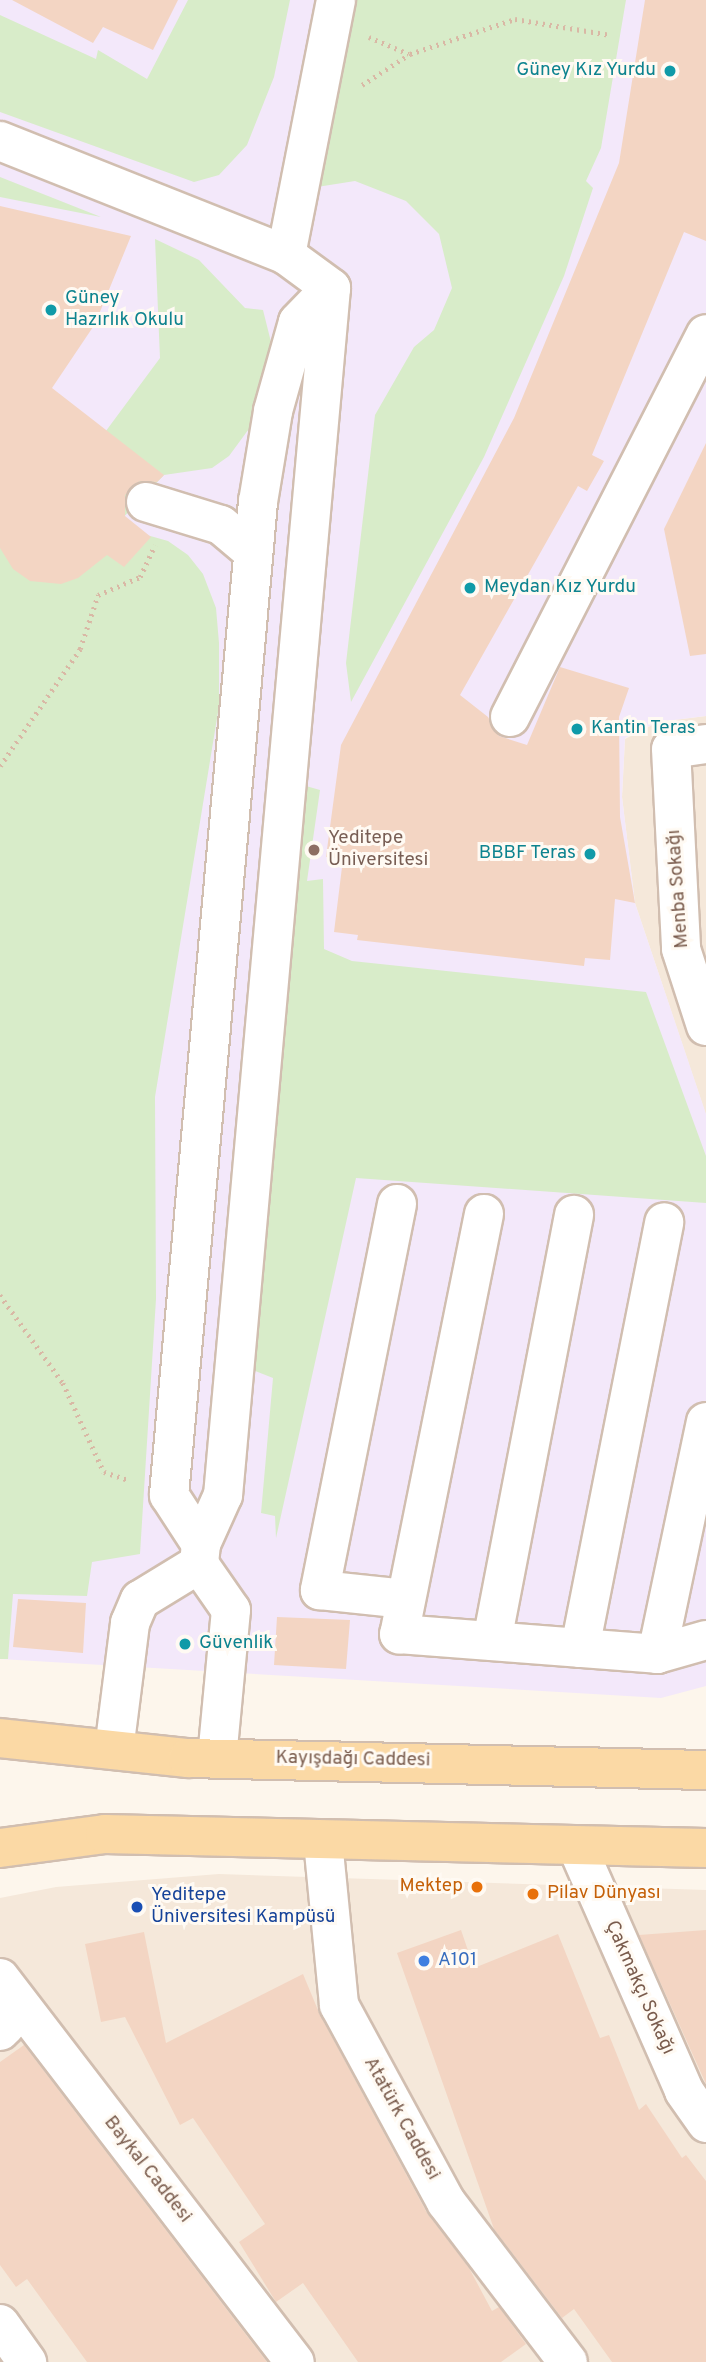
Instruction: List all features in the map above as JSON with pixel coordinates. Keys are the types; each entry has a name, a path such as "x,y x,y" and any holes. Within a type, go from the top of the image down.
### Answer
{"main road":[{"name":"Kayışdağı Caddesi","path":"0,1738 217,1758 647,1766 706,1770"},
{"path":"647,1766 706,1746"},
{"path":"0,1848 105,1834 578,1849 706,1848"}],"street":[{"path":"286,255 336,0"},
{"path":"0,141 286,255 331,288"},
{"path":"217,1758 231,1610 169,1494 253,552 273,411 298,322 331,288"},
{"path":"114,1750 130,1623 140,1600 200,1554 223,1495 331,288"},
{"path":"510,717 706,334"},
{"path":"160,506 221,526 253,552"},
{"name":"Menba Sokağı","path":"688,747 681,949 706,1026"},
{"path":"397,1204 320,1590 406,1599"},
{"path":"484,1214 399,1634 657,1654 706,1640"},
{"path":"492,1641 574,1215"},
{"path":"580,1648 664,1222"},
{"path":"657,1654 699,1483 706,1422"},
{"name":"Atatürk Caddesi","path":"323,1841 339,2006 446,2202 568,2362"},
{"name":"Çakmakçı Sokağı","path":"578,1849 684,2091 706,2123"},
{"name":"Baykal Caddesi","path":"0,1978 295,2362"},
{"path":"0,2013 5,2026 0,2031"},
{"path":"0,2324 27,2362"}],"path":[{"path":"314,116 410,54 515,19 611,34"},
{"path":"0,766 80,649 98,595 140,577 160,506"},
{"path":"0,1295 64,1382 104,1472 169,1494"}],"shaded area":[{"name":"Yeditepe Üniversitesi","path":"0,0 706,0 706,716 658,722 625,738 622,797 635,903 706,1114 706,1686 661,1698 0,1659"},
{"path":"706,716 706,1115 635,903 622,797 625,739 658,722"},
{"path":"219,1874 706,1890 706,2362 0,2362 0,1898 56,1887"}],"green space":[{"path":"188,0 290,0 274,77 247,145 219,175 194,182 0,112 0,15 96,59 98,50 147,79"},
{"path":"356,0 626,0 601,148 586,181 593,188 564,276 484,457 351,702 346,663 375,415 414,347 434,330 452,288 439,234 406,201 355,181 317,187"},
{"path":"0,177 101,217 0,197"},
{"path":"155,239 199,260 245,308 263,310 273,350 254,422 229,456 212,468 164,475 115,526 168,541 188,555 203,574 216,608 219,643 219,706 155,1097 156,1299 140,1554 92,1562 87,1596 13,1594 8,1659 0,1659 0,503 77,470 160,358"},
{"path":"306,786 320,790 307,881 323,879 324,949 352,961 646,992 706,1156 706,1203 356,1178 276,1538 275,1516 261,1513 273,1378 253,1370"}],"building":[{"path":"12,0 178,0 153,50 103,27 93,43"},
{"path":"645,0 706,0 706,241 684,232 592,455 604,461 587,491 578,486 460,695 488,717 499,736 527,745 560,667 629,688 619,717 620,817 635,903 615,899 610,960 585,958 584,966 357,940 358,935 334,932 343,859 326,857 341,745 514,418 619,163"},
{"path":"0,206 131,236 95,324 52,388 164,475 157,482 140,481 125,495 125,516 151,537 124,567 107,555 78,578 61,584 30,581 13,569 0,548"},
{"path":"706,443 706,654 690,656 664,529"},
{"path":"18,1599 86,1603 83,1653 13,1647"},
{"path":"277,1617 350,1620 346,1669 274,1665"},
{"path":"461,1930 474,1968 558,1934 600,2038 609,2035 639,2110 646,2104 682,2158 686,2155 706,2181 706,2362 612,2362 574,2309 562,2318 494,2229 397,1953"},
{"path":"706,1930 706,2084 639,1935"},
{"path":"144,1932 166,2043 303,1974 320,2015 427,2213 469,2268 492,2311 499,2307 526,2344 501,2362 358,2362 303,2283 276,2302 239,2242 265,2224 193,2118 180,2125 125,2017 101,2022 85,1944"},
{"path":"24,2045 267,2362 87,2362 27,2279 16,2287 0,2265 0,2062"}],"place":[{"name":"Güney Kız Yurdu","path":"670,71"},
{"name":"Güney Hazırlık Okulu","path":"51,310"},
{"name":"Meydan Kız Yurdu","path":"470,588"},
{"name":"Kantin Teras","path":"577,729"},
{"name":"Yeditepe Üniversitesi","path":"314,850"},
{"name":"BBBF Teras","path":"590,854"},
{"name":"Güvenlik","path":"185,1644"},
{"name":"Mektep","path":"477,1887"},
{"name":"Pilav Dünyası","path":"533,1894"},
{"name":"Yeditepe Üniversitesi Kampüsü","path":"137,1907"},
{"name":"A101","path":"424,1961"}]}
